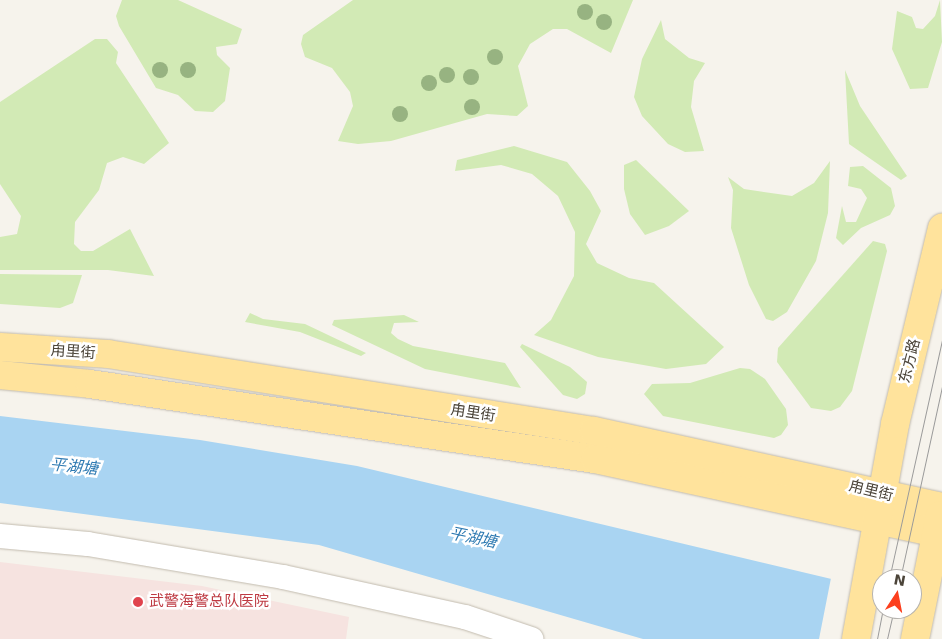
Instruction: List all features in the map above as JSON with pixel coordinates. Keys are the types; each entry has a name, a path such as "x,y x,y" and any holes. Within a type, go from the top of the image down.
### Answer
{"main road":[{"name":"东方路","path":"856,639 882,507 895,424 942,228"},
{"name":"甪里街","path":"0,348 108,354 594,431 882,507"},
{"name":"甪里街","path":"0,375 90,384 595,459 941,517"},
{"path":"915,639 941,517"}],"street":[{"path":"0,536 88,544 283,578 464,618 531,639"}],"shaded area":[{"name":"武警海警总队医院","path":"0,562 202,586 349,617 346,639 0,639"}],"green space":[{"path":"122,0 178,0 242,29 237,44 216,47 217,55 230,68 225,101 213,112 195,111 178,95 156,88 119,26 116,16"},
{"path":"353,0 633,0 611,53 567,29 553,29 530,44 518,66 528,106 517,116 487,114 391,141 358,144 338,141 353,106 350,92 332,68 305,57 301,44 303,35"},
{"path":"940,0 942,42 928,88 910,89 892,49 897,11 912,17 916,28 923,29 935,16"},
{"path":"661,20 665,39 689,58 705,63 694,81 691,107 704,151 685,152 668,144 642,116 634,97 642,59"},
{"path":"95,39 107,39 118,52 116,63 169,143 144,164 123,157 107,163 99,190 75,222 74,244 81,251 93,251 130,229 154,276 108,270 0,270 0,237 17,234 21,216 0,184 0,102"},
{"path":"845,70 860,106 907,176 901,180 849,144"},
{"path":"514,146 567,162 590,191 601,211 586,244 597,263 629,278 654,283 724,347 706,364 666,369 598,357 534,335 551,320 574,276 575,232 558,196 532,174 501,165 455,171 457,160"},
{"path":"636,160 689,211 669,226 645,235 630,214 624,189 624,165"},
{"path":"830,161 828,213 816,261 787,312 773,321 766,319 749,285 731,228 733,190 728,177 744,189 792,196 814,183"},
{"path":"863,166 891,188 895,206 890,215 861,228 843,245 836,238 842,206 846,222 856,222 867,198 861,189 848,186 850,167"},
{"path":"873,241 885,244 887,251 852,391 840,407 831,411 811,408 777,362 778,348"},
{"path":"0,274 82,275 73,303 60,308 0,304"},
{"path":"250,313 263,319 305,324 366,353 361,356 300,332 245,322"},
{"path":"404,315 419,322 394,323 391,333 398,339 413,346 505,363 521,388 425,369 332,325 334,320"},
{"path":"522,344 570,367 587,382 585,394 577,399 563,395 520,347"},
{"path":"740,368 750,369 765,379 786,409 788,425 781,435 774,438 663,416 644,394 652,384 690,383"}],"water":[{"name":"平湖塘","path":"0,416 200,440 357,466 872,589 872,619 902,619 942,639 643,639 319,545 0,503"}],"pier":[{"path":"831,578 872,587 872,619 922,619 922,597 942,602 942,639 819,639"}],"tram line":[{"path":"891,569 942,340"},
{"path":"902,569 942,386"},
{"path":"877,639 881,619"},
{"path":"887,639 892,619"}],"place":[{"name":"武警海警总队医院","path":"138,602"}]}
